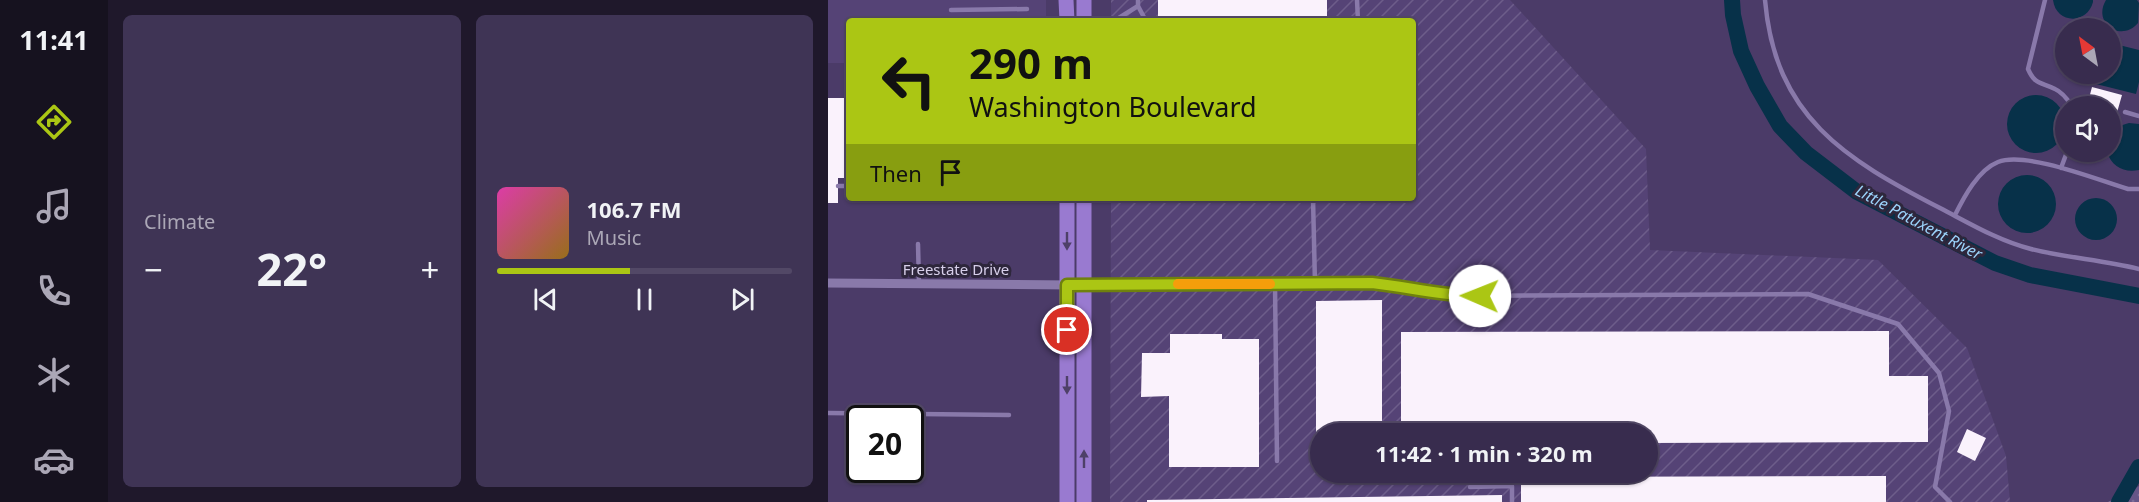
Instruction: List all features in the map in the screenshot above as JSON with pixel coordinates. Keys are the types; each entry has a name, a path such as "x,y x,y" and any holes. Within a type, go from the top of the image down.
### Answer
{"main road":[{"path":"1066,0 1067,18"},
{"path":"1084,0 1084,18"},
{"path":"1067,201 1067,502"},
{"path":"1084,201 1084,502"}],"street":[{"name":"Freestate Drive","path":"828,283 1085,284"}],"lane":[{"path":"1357,0 1358,18"},
{"path":"1765,0 1770,36 1776,55 1797,100 1829,139 1848,154 1911,193 1983,230 2029,249 2139,269"},
{"path":"2045,0 2028,69 2032,78 2042,85 2056,89 2063,96"},
{"path":"1118,18 1138,3 1145,18"},
{"path":"951,10 1027,9"},
{"path":"2125,112 2139,116"},
{"path":"1954,215 1971,188 1991,166 1998,162 2019,159 2061,168 2128,189 2139,189"},
{"path":"2061,168 2063,162"},
{"path":"838,186 846,186"},
{"path":"1313,201 1315,284"},
{"path":"918,244 919,284"},
{"path":"1085,284 1372,283 1456,296 1808,294 1898,324 1939,374 1949,411 1935,487 1950,502"},
{"path":"1275,284 1277,461"},
{"path":"828,413 1009,415"},
{"path":"1470,487 1512,486 1512,502"}],"shaded area":[{"path":"828,0 1046,0 1046,18 846,18 846,63 828,63"},
{"path":"1111,0 1510,0 1646,149 1650,250 1878,260 1967,348 2006,456 2010,502 1110,502 1111,201 1416,201 1416,18 1111,18"},
{"path":"2139,486 2139,502 2108,502"}],"water":[{"path":"2053,0 2093,0 2090,10 2078,18 2065,17 2055,8"},
{"path":"2106,0 2137,0 2139,3 2138,23 2131,29 2121,31 2121,18 2104,18 2103,8"},
{"path":"2121,46 2139,50 2139,82 2136,94 2096,84 2121,84"},
{"path":"2030,96 2042,96 2055,103 2055,145 2036,153 2020,148 2012,140 2008,130 2008,118 2012,108 2020,100"},
{"path":"2129,123 2139,124 2139,170 2124,170 2112,162 2121,162 2121,126"},
{"path":"2027,175 2043,180 2051,188 2056,204 2051,220 2043,228 2027,233 2011,228 2003,220 1998,204 2003,188 2011,180"},
{"path":"2096,198 2104,199 2111,204 2116,211 2116,227 2111,234 2104,239 2096,240 2088,239 2081,234 2076,227 2075,219 2076,211 2081,204 2088,199"}],"building":[{"path":"1158,0 1327,0 1327,18 1158,18"},
{"path":"2092,87 2122,95 2121,98 2121,96 2090,96"},
{"path":"828,98 846,98 846,178 838,178 838,203 828,203"},
{"path":"1382,300 1382,423 1316,423 1316,301"},
{"path":"1889,331 1889,376 1928,376 1928,442 1658,443 1658,423 1401,423 1401,332"},
{"path":"1170,334 1222,334 1222,339 1259,339 1259,467 1169,467 1169,396 1141,397 1142,353 1170,353"},
{"path":"1967,429 1986,438 1975,461 1957,452"},
{"path":"1886,476 1886,502 1521,502 1521,483 1658,483 1658,477"},
{"path":"1502,495 1502,502 1147,502 1147,500"}],"waterway":[{"name":"Little Patuxent River","path":"1732,0 1741,51 1757,86 1780,126 1806,153 1857,192 1995,263 2030,275 2139,296"},
{"name":"Little Patuxent River","path":"2119,502 2139,467"}],"slow traffic":[{"path":"1178,284 1270,284"}],"route":[{"path":"1067,330 1067,285 1372,283 1456,296 1480,296"}]}
